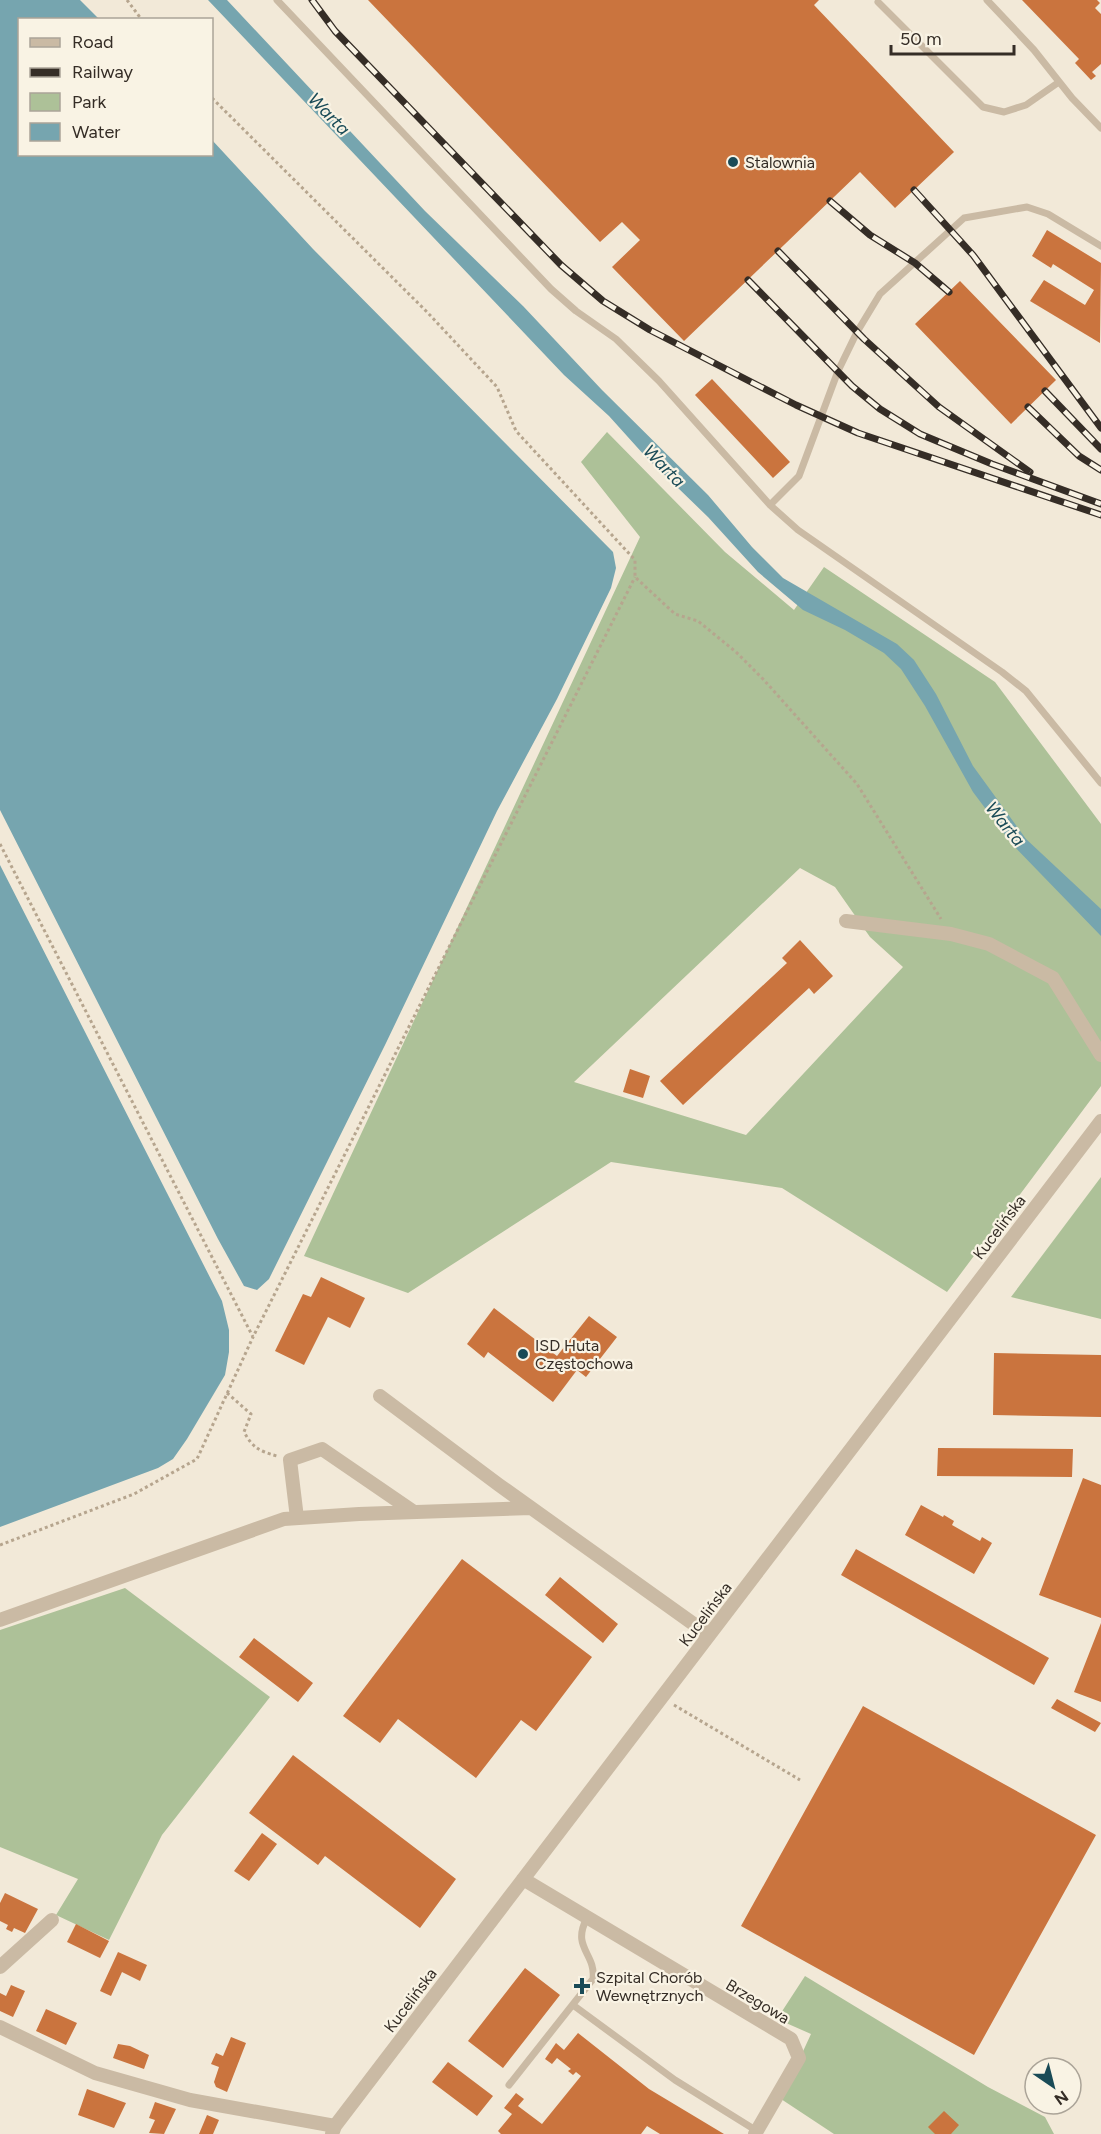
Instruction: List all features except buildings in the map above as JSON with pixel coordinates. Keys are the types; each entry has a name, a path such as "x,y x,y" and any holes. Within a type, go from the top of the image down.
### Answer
{"street":[{"path":"846,921 951,934 989,944 1053,978 1101,1056"},
{"name":"Kucelińska","path":"0,2027 95,2073 190,2100 334,2130 1101,1121"},
{"path":"380,1396 531,1508 709,1635"},
{"path":"297,1518 290,1460 322,1449 414,1512"},
{"path":"0,1620 284,1520 531,1508"},
{"name":"Brzegowa","path":"523,1880 791,2039 799,2058 756,2133"},
{"path":"0,1967 52,1920"}],"lane":[{"path":"277,0 551,289 576,311 616,339 659,381 770,506 798,530 1026,691 1101,783"},
{"path":"987,0 1034,50 1072,98 1101,128"},
{"path":"878,2 983,107 1004,112 1026,105 1059,82"},
{"path":"770,506 799,476 838,371 857,332 880,294 964,218 1027,207 1048,214 1101,246"},
{"path":"509,2085 593,1979 594,1971 580,1938 587,1918"},
{"path":"573,2005 675,2080 756,2133"}],"path":[{"path":"127,0 140,18"},
{"path":"0,1545 134,1494 197,1459 253,1336 635,577 635,560 516,431 497,387 428,313 213,99"},
{"path":"635,577 675,614 698,621 736,652 857,784 951,934"},
{"path":"0,844 253,1336"},
{"path":"227,1393 251,1414 244,1432 252,1445 264,1453 290,1460"},
{"path":"662,1698 800,1780"}],"green space":[{"path":"607,432 725,552 794,610 824,567 995,682 1101,824 1101,1086 947,1292 782,1188 611,1162 408,1293 304,1256 640,537 581,462","holes":["800,868 835,887 870,937 903,967 746,1135 574,1082"]},
{"path":"1101,1177 1101,1319 1011,1297"},
{"path":"125,1588 270,1697 162,1835 109,1940 56,1915 78,1879 0,1847 0,1630"},
{"path":"805,1976 988,2087 1023,2105 1023,2116 1045,2117 1054,2134 834,2134 781,2099 811,2034 777,2019"}],"water":[{"path":"0,0 80,0 98,18 18,18 18,156 213,156 213,141 313,249 613,552 616,568 611,588 557,699 497,811 386,1043 269,1279 257,1290 244,1286 218,1239 0,810"},
{"name":"Warta","path":"208,0 227,0 425,211 523,306 602,390 708,495 752,547 783,578 897,644 914,660 936,694 973,766 1026,839 1101,909 1101,936 1012,844 973,792 925,706 901,669 884,653 845,630 803,610 758,572 708,517 645,456 609,416 564,375"},
{"path":"0,865 222,1301 229,1330 229,1352 225,1375 173,1459 158,1468 0,1527"}],"railway":[{"path":"312,0 335,31 561,265 603,301 650,330 796,405 858,433 1101,515"},
{"path":"914,190 973,255 1101,428"},
{"path":"830,201 870,235 915,263 949,292"},
{"path":"778,251 864,339 939,407 1030,472"},
{"path":"748,280 852,386 880,409 920,434 992,464 1101,504"},
{"path":"1045,391 1101,449"},
{"path":"1028,407 1079,456 1101,470"}],"place":[{"name":"Stalownia","path":"733,162"},
{"name":"ISD Huta Częstochowa","path":"523,1354"},
{"name":"Szpital Chorób Wewnętrznych","path":"582,1986"}]}
